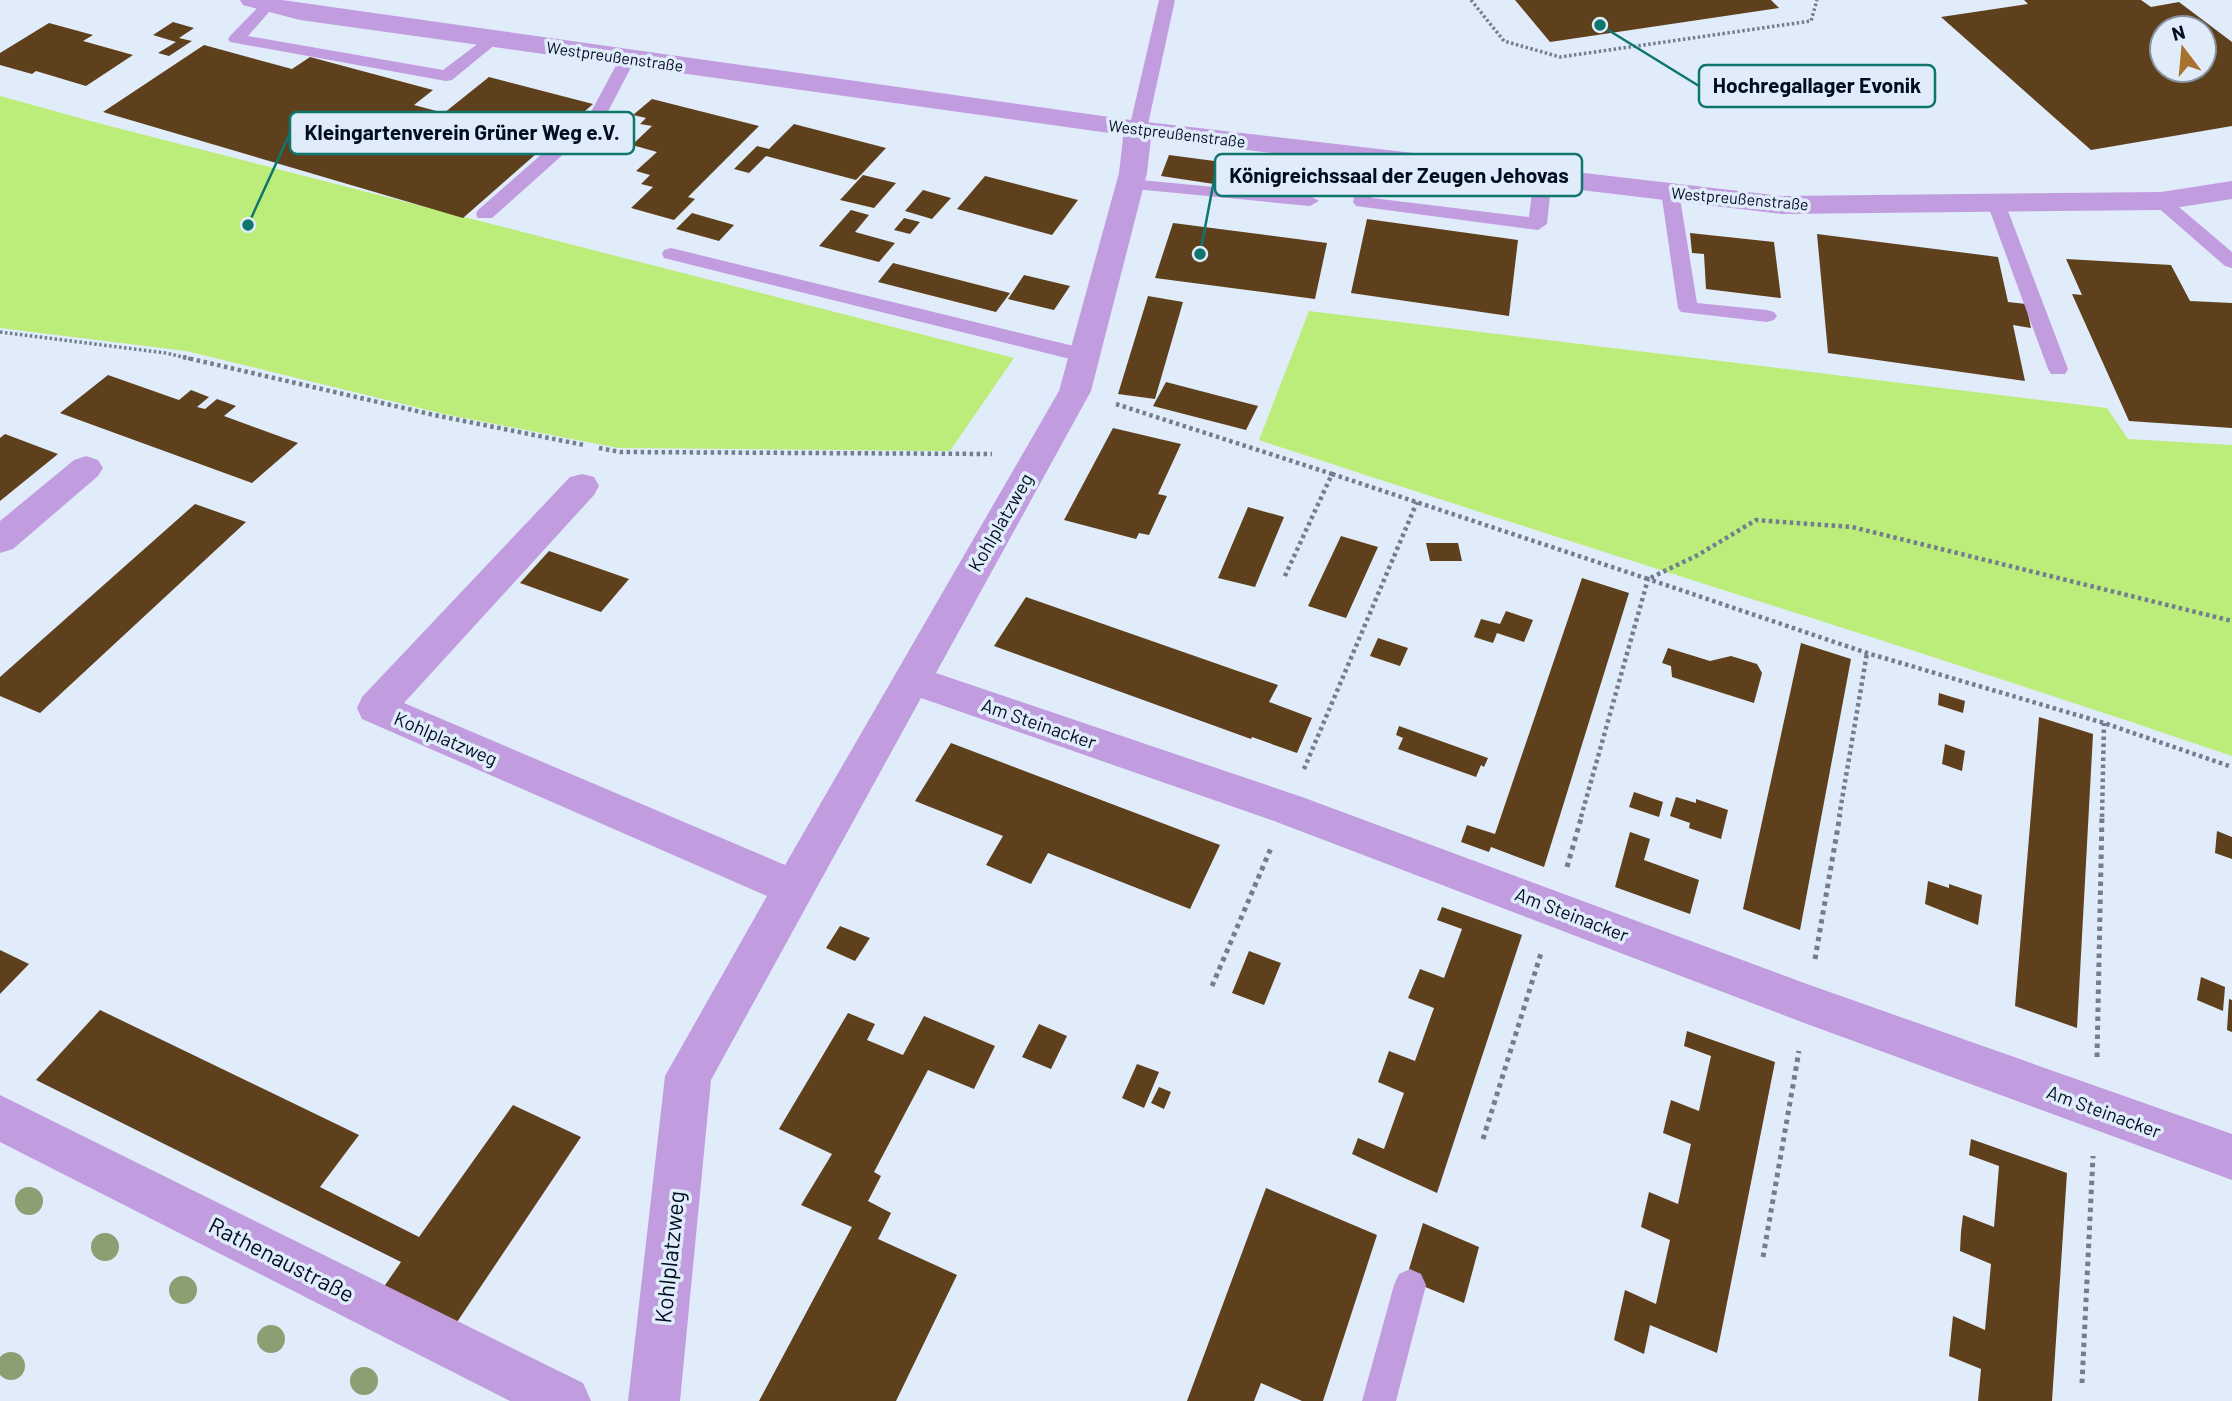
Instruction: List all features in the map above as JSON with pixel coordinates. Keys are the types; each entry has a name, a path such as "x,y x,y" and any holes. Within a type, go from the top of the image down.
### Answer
{"street":[{"name":"Westpreußenstraße","path":"260,2 300,12 1138,129 1782,205 2161,201 2228,195"},
{"name":"Kohlplatzweg","path":"654,1401 688,1076 910,678 1034,463 1080,374 1130,184 1138,129"},
{"path":"0,540 86,468"},
{"name":"Kohlplatzweg","path":"582,486 376,708 793,888"},
{"name":"Am Steinacker","path":"910,678 1288,809 1555,907 1807,1004 2232,1157"},
{"name":"Rathenaustraße","path":"0,1118 565,1401"}],"lane":[{"path":"1138,129 1167,0"},
{"path":"260,2 236,39 446,76 494,39"},
{"path":"485,214 599,113 628,58"},
{"path":"1370,156 1362,202 1538,225 1543,176"},
{"path":"1130,184 1310,201"},
{"path":"1670,191 1688,307 1767,316"},
{"path":"2161,201 2232,262"},
{"path":"1996,203 2058,369"},
{"path":"671,254 1080,374"},
{"path":"1379,1401 1410,1285"}],"path":[{"path":"1471,0 1504,41 1560,57 1811,21 1817,0"},
{"path":"0,332 166,353 434,415 620,452 995,454 1034,463"},
{"path":"1080,374 1332,474 1867,653 2104,723 2232,767"},
{"path":"1284,578 1332,474"},
{"path":"1212,986 1417,502"},
{"path":"1483,1139 1555,907 1648,579 1698,555 1756,520 1852,527 2232,621"},
{"path":"2082,1382 2096,1107 2104,723"}],"green space":[{"path":"0,96 1014,358 950,451 618,448 444,414 186,351 0,328"},
{"path":"1309,311 2107,408 2128,439 2232,445 2232,756 1259,440"}],"building":[{"path":"1515,0 1771,0 1779,8 1550,42"},
{"path":"2024,0 2141,0 2151,7 2179,2 2195,14 2148,14 2148,84 2218,84 2218,31 2232,42 2232,126 2091,150 1941,17 2028,4"},
{"path":"173,22 194,28 179,38 192,41 169,56 158,53 176,42 153,35"},
{"path":"49,23 93,35 83,41 133,55 86,86 36,71 32,74 0,65 0,53"},
{"path":"204,45 292,69 310,57 433,90 414,105 444,113 489,77 593,104 463,218 103,112"},
{"path":"652,99 759,126 688,197 695,199 674,220 631,208 653,187 641,184 650,175 636,171 657,152 632,145 652,126 640,124 646,118 633,115"},
{"path":"794,124 886,148 856,180 766,156 749,173 734,169 757,146 769,149"},
{"path":"1169,155 1222,162 1214,184 1161,176"},
{"path":"863,175 896,183 874,208 840,200"},
{"path":"985,176 1078,200 1052,235 957,209"},
{"path":"923,190 951,198 932,219 905,211"},
{"path":"851,210 869,215 855,232 895,243 879,262 819,246"},
{"path":"692,213 734,225 719,241 676,229"},
{"path":"904,218 920,222 910,234 894,230"},
{"path":"1367,219 1518,240 1509,316 1351,293"},
{"path":"1173,223 1327,243 1315,299 1155,278"},
{"path":"1690,233 1774,242 1781,298 1706,289 1704,254 1692,253"},
{"path":"1817,234 1998,257 2008,302 2026,304 2031,328 2013,325 2025,381 1828,353"},
{"path":"2066,259 2171,265 2190,301 2232,303 2232,428 2129,421 2072,294 2082,295"},
{"path":"893,263 1010,293 996,312 878,282"},
{"path":"1024,275 1070,286 1054,310 1008,299"},
{"path":"1148,296 1183,302 1155,399 1118,394"},
{"path":"108,375 179,400 191,390 209,397 197,407 205,409 217,399 236,406 224,416 298,443 252,483 60,413"},
{"path":"1166,382 1258,406 1246,430 1153,406"},
{"path":"1113,428 1181,444 1158,494 1167,496 1149,535 1139,533 1136,539 1064,520"},
{"path":"5,434 58,454 0,501 0,438"},
{"path":"195,504 246,522 40,713 0,696 0,677"},
{"path":"1248,507 1284,517 1255,587 1218,578"},
{"path":"1341,536 1378,547 1346,618 1308,606"},
{"path":"1426,543 1458,543 1462,561 1430,561"},
{"path":"549,551 629,579 601,612 520,583"},
{"path":"1582,578 1629,593 1544,867 1491,847 1489,852 1461,842 1467,825 1495,834"},
{"path":"1026,597 1278,685 1269,702 1312,718 1297,753 1252,737 1251,739 994,646"},
{"path":"1506,611 1533,620 1524,642 1497,633 1493,643 1474,637 1481,619 1500,624"},
{"path":"1378,638 1408,648 1400,666 1370,656"},
{"path":"1801,643 1851,659 1800,930 1743,909"},
{"path":"1668,648 1710,661 1731,656 1757,664 1762,673 1754,703 1672,677 1671,666 1662,663"},
{"path":"1939,693 1965,701 1963,713 1938,705"},
{"path":"2039,717 2093,734 2077,1028 2015,1006"},
{"path":"1399,726 1488,758 1484,767 1481,765 1476,777 1398,749 1403,738 1396,735"},
{"path":"951,743 1220,845 1190,909 1048,853 1031,884 986,865 1003,836 915,801"},
{"path":"1945,744 1965,751 1962,771 1942,764"},
{"path":"1634,792 1663,802 1659,817 1629,807"},
{"path":"1676,797 1696,803 1696,799 1728,810 1721,839 1689,828 1690,823 1670,816"},
{"path":"2217,831 2232,837 2232,859 2215,853"},
{"path":"1630,832 1650,839 1644,860 1699,880 1690,914 1615,887"},
{"path":"1928,881 1949,888 1949,884 1982,895 1978,925 1925,904"},
{"path":"1442,907 1522,935 1437,1193 1352,1154 1358,1138 1384,1149 1404,1093 1378,1082 1389,1051 1415,1061 1434,1008 1408,998 1420,969 1444,978 1462,929 1437,920"},
{"path":"840,926 870,938 855,961 826,948"},
{"path":"0,950 29,964 0,994"},
{"path":"1249,951 1281,963 1264,1005 1232,993"},
{"path":"2201,977 2225,987 2223,1011 2197,1000"},
{"path":"2229,999 2232,1000 2232,1032 2227,1030"},
{"path":"100,1010 359,1135 320,1187 419,1237 513,1105 581,1137 453,1328 381,1291 401,1262 36,1080"},
{"path":"848,1013 875,1024 867,1040 903,1055 924,1016 995,1046 974,1089 928,1070 874,1172 881,1176 868,1201 891,1213 878,1239 957,1275 896,1401 759,1401 852,1227 801,1205 832,1154 779,1129"},
{"path":"1039,1024 1067,1036 1051,1069 1022,1057"},
{"path":"1687,1031 1775,1062 1717,1353 1650,1325 1644,1354 1614,1340 1625,1290 1656,1304 1670,1240 1641,1227 1649,1192 1678,1204 1691,1144 1663,1133 1671,1100 1699,1111 1711,1056 1684,1046"},
{"path":"1137,1064 1159,1072 1144,1108 1122,1098"},
{"path":"1159,1087 1171,1092 1164,1109 1151,1103"},
{"path":"1971,1139 2067,1173 2052,1401 1978,1401 1981,1369 1949,1356 1953,1316 1985,1330 1991,1264 1960,1251 1961,1232 1963,1215 1994,1227 1999,1166 1969,1155"},
{"path":"1266,1188 1377,1235 1323,1401 1302,1401 1261,1383 1254,1401 1187,1401"},
{"path":"1423,1223 1479,1247 1464,1303 1406,1279"}],"place":[{"name":"Hochregallager Evonik","path":"1600,25"},
{"name":"Kleingartenverein Grüner Weg e.V.","path":"248,225"},
{"name":"Königreichssaal der Zeugen Jehovas","path":"1200,254"}]}
